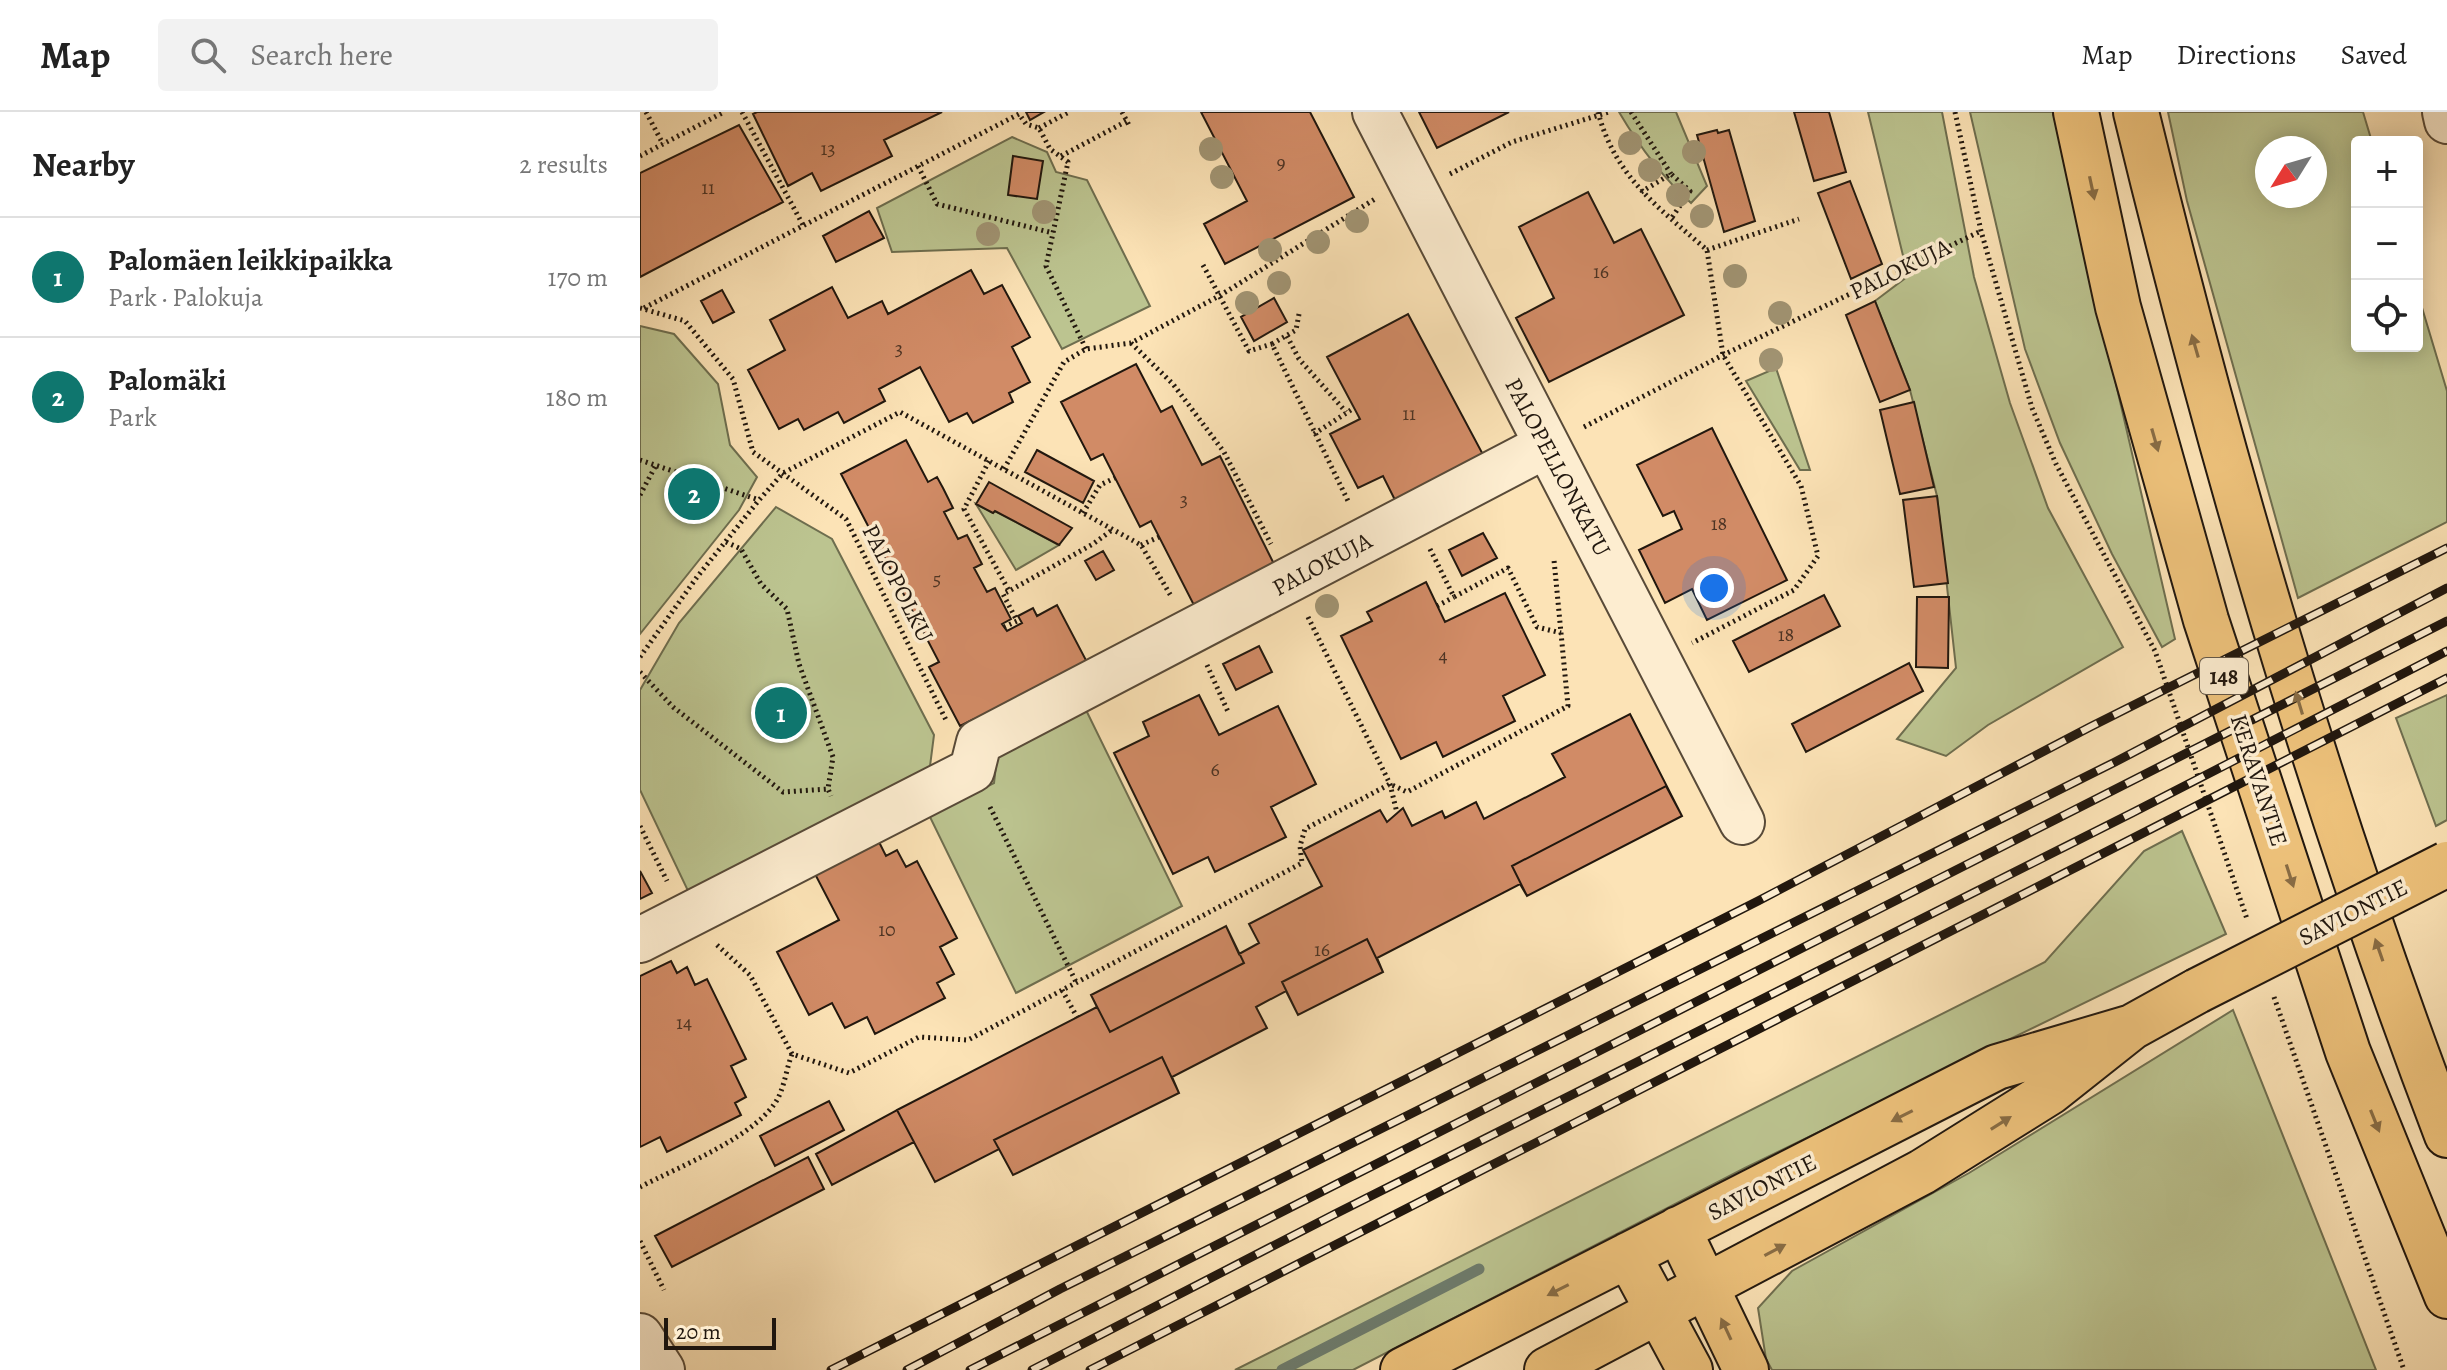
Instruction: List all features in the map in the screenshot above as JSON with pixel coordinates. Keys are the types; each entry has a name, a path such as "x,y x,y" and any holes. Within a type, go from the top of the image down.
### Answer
{"main road":[{"name":"KERAVANTIE","path":"2076,112 2118,307 2206,620 2348,1052 2447,1296"},
{"path":"2136,112 2187,318 2245,524 2331,807 2405,1024 2447,1135"},
{"name":"SAVIONTIE","path":"1547,1370 1922,1172 2050,1092 2132,1027 2447,864"},
{"name":"SAVIONTIE","path":"1403,1370 1997,1067 2132,1027"},
{"path":"1678,1229 1746,1370"},
{"path":"1628,1255 1690,1370"}],"street":[{"name":"PALOPELLONKATU","path":"1375,112 1424,180 1547,445 1742,822"},
{"path":"2445,112 2447,121"},
{"name":"PALOKUJA","path":"972,770 979,742 1547,445"},
{"path":"640,940 972,770"},
{"path":"640,1336 662,1370"}],"path":[{"path":"646,112 663,144"},
{"path":"640,156 724,112"},
{"path":"742,112 803,225"},
{"path":"641,308 1018,113 1026,124 1039,128 1069,112"},
{"path":"1061,156 1129,124 1122,112"},
{"path":"1004,469 1064,362 1086,349 1131,343 1424,180 1512,142 1609,112"},
{"path":"1631,112 1671,174 1690,191 1671,219"},
{"path":"1955,112 1981,231 2032,408 2056,464 2155,651 2248,923"},
{"path":"1598,114 1616,161 1641,192 1707,250 1723,355 1801,486 1818,556 1794,590 1681,649"},
{"path":"1039,128 1050,149 1068,162 1046,266 1086,349"},
{"path":"918,166 937,204 1053,233"},
{"path":"1641,192 1671,174"},
{"path":"1707,250 1799,219"},
{"name":"PALOKUJA","path":"1547,445 1723,355 1981,231"},
{"path":"1203,265 1249,351 1272,344 1296,330 1299,314"},
{"name":"PALOPOLKU","path":"641,308 685,321 733,379 753,452 846,519 1076,982"},
{"path":"1287,336 1299,359 1346,412"},
{"path":"1131,343 1173,384 1224,452"},
{"path":"1272,344 1368,540"},
{"path":"1314,434 1354,408"},
{"path":"640,657 726,542 783,473 900,412 1141,545 1192,632 1229,714"},
{"path":"640,460 759,500"},
{"path":"989,461 964,509 1009,591"},
{"path":"640,495 656,465"},
{"path":"1083,513 1100,485 1115,478"},
{"path":"1414,516 1454,597"},
{"path":"1004,627 1017,621 1003,594 1113,530"},
{"path":"1141,545 1159,537"},
{"path":"726,542 741,549 761,584 787,609 799,664 833,757 828,789 849,833"},
{"path":"1390,784 1407,792 1568,706 1554,560"},
{"path":"1437,606 1508,568 1537,627 1561,633"},
{"path":"640,672 673,707 783,792 828,789"},
{"path":"1390,784 1397,813"},
{"path":"640,826 685,917 750,975 792,1054 849,1073 919,1037 968,1040 1302,863 1300,846 1305,829 1390,784"},
{"path":"2269,983 2404,1370"},
{"path":"1062,990 1077,1017"},
{"path":"640,1187 746,1132 779,1097 792,1054"},
{"path":"640,1242 664,1290"}],"green space":[{"path":"1619,112 1676,112 1707,186 1691,203 1670,183"},
{"path":"1868,112 1942,112 1974,277 2010,403 2048,508 2123,647 1988,725 1946,756 1897,739 1956,668 1937,496 1910,390 1875,301 1908,276"},
{"path":"1970,112 2053,112 2175,639 2162,647 2112,554 2060,443 2025,349"},
{"path":"2168,112 2363,112 2370,136 2351,136 2351,352 2423,352 2423,311 2447,391 2447,522 2298,598 2187,201"},
{"path":"1012,137 1047,152 1056,172 1087,180 1150,306 1062,349 1007,248 892,252 877,208"},
{"path":"640,326 674,334 718,384 730,445 757,477 739,510 640,634"},
{"path":"1776,368 1810,470 1800,470 1746,381"},
{"path":"976,504 993,513 995,511 1059,545 1016,570"},
{"path":"776,507 832,539 934,735 929,774 689,893 640,790 640,690 679,623"},
{"path":"2447,695 2447,820 2436,826 2396,718"},
{"path":"1086,710 1182,906 1016,993 929,815 994,783 997,757"},
{"path":"2182,831 2226,934 1745,1168 1353,1370 1235,1370 2045,962 2144,851"},
{"path":"2233,1010 2376,1370 1772,1370 1766,1359 1758,1308 1792,1271 1969,1173"}],"building":[{"path":"942,112 884,140 892,156 821,191 812,173 788,186 753,114"},
{"path":"1026,112 1044,112 1030,120"},
{"path":"1201,112 1310,112 1354,197 1225,264 1204,224 1247,201"},
{"path":"1419,112 1509,112 1437,148"},
{"path":"1794,112 1829,112 1846,172 1814,181"},
{"path":"739,125 783,202 640,277 640,173"},
{"path":"1717,130 1718,133 1729,130 1755,221 1724,232 1697,135"},
{"path":"1013,156 1043,161 1037,199 1008,195"},
{"path":"1850,181 1882,264 1851,279 1818,193"},
{"path":"1588,192 1614,243 1641,229 1684,315 1549,382 1516,318 1554,298 1519,227"},
{"path":"869,211 884,238 836,262 823,236"},
{"path":"971,270 984,294 1002,285 1030,337 1012,347 1030,382 1009,393 1013,402 973,423 967,413 949,422 920,367 879,389 885,401 844,423 838,412 804,430 798,419 779,429 748,370 785,350 770,320 832,287 848,318 882,301 888,314"},
{"path":"722,290 734,312 713,323 701,301"},
{"path":"1274,298 1287,322 1254,341 1241,317"},
{"path":"1875,301 1910,390 1880,402 1846,315"},
{"path":"1408,314 1488,464 1400,510 1383,476 1358,488 1330,434 1360,419 1327,357"},
{"path":"1136,364 1161,412 1172,406 1202,465 1220,456 1280,576 1200,617 1151,521 1140,527 1103,454 1091,460 1061,402"},
{"path":"1914,402 1934,487 1900,494 1880,410"},
{"path":"1712,428 1787,580 1707,620 1692,589 1665,603 1639,550 1682,529 1674,511 1663,516 1637,465"},
{"path":"906,440 928,482 937,477 943,488 953,508 944,512 958,539 967,535 982,564 974,568 987,592 995,588 1011,619 1002,624 1007,631 1022,623 1018,616 1033,608 1037,616 1057,605 1088,664 978,727 974,719 960,726 929,667 939,662 841,474"},
{"path":"1037,450 1094,481 1083,503 1025,472"},
{"path":"989,482 1072,528 1059,545 976,504"},
{"path":"1937,496 1948,583 1914,587 1903,500"},
{"path":"1483,533 1497,558 1462,576 1449,550"},
{"path":"1103,551 1114,570 1096,580 1085,561"},
{"path":"1426,582 1445,622 1505,593 1545,675 1503,696 1515,721 1443,757 1436,742 1401,759 1341,636 1372,621 1367,612"},
{"path":"1824,595 1840,626 1749,672 1733,641"},
{"path":"1917,597 1949,597 1948,668 1916,667"},
{"path":"1259,646 1272,672 1236,690 1223,664"},
{"path":"1909,663 1923,691 1806,752 1792,724"},
{"path":"1199,695 1219,735 1278,706 1316,784 1271,807 1286,837 1215,872 1208,857 1173,874 1114,753 1149,736 1143,722"},
{"path":"1630,714 1682,816 1527,896 1520,884 1377,958 1383,972 1298,1015 1286,991 1256,1007 1267,1028 1172,1077 1179,1093 1013,1175 999,1149 935,1182 897,1110 1097,1007 1091,995 1226,926 1239,954 1259,943 1249,924 1322,886 1303,850 1380,810 1387,822 1403,808 1412,826 1442,811 1445,818 1476,802 1484,819 1565,777 1552,754"},
{"path":"1666,786 1682,816 1527,896 1512,866"},
{"path":"879,842 886,856 897,850 906,867 917,861 957,938 940,947 954,974 937,983 945,998 875,1034 867,1017 845,1028 832,1003 809,1015 777,952 839,920 815,874"},
{"path":"640,871 652,893 640,899"},
{"path":"1226,926 1244,963 1110,1032 1091,995"},
{"path":"1367,939 1383,972 1298,1015 1282,982"},
{"path":"671,961 677,973 687,967 695,985 707,979 746,1059 731,1066 746,1097 735,1103 741,1115 667,1152 660,1137 640,1147 640,976"},
{"path":"1162,1057 1179,1093 1013,1175 994,1140"},
{"path":"829,1101 844,1130 775,1166 760,1136"},
{"path":"897,1110 914,1142 832,1185 816,1154"},
{"path":"808,1157 824,1189 672,1267 655,1236"}],"waterway":[{"path":"1282,1370 1479,1269"}],"railway":[{"path":"831,1370 2447,548"},
{"path":"907,1370 1060,1289 2115,762 2447,588"},
{"path":"970,1370 2447,621"},
{"path":"1032,1370 2447,651"},
{"path":"1090,1370 2447,678"}],"place":[{"name":"Palomäki","path":"694,494"},
{"name":"Palomäen leikkipaikka","path":"781,713"}]}
